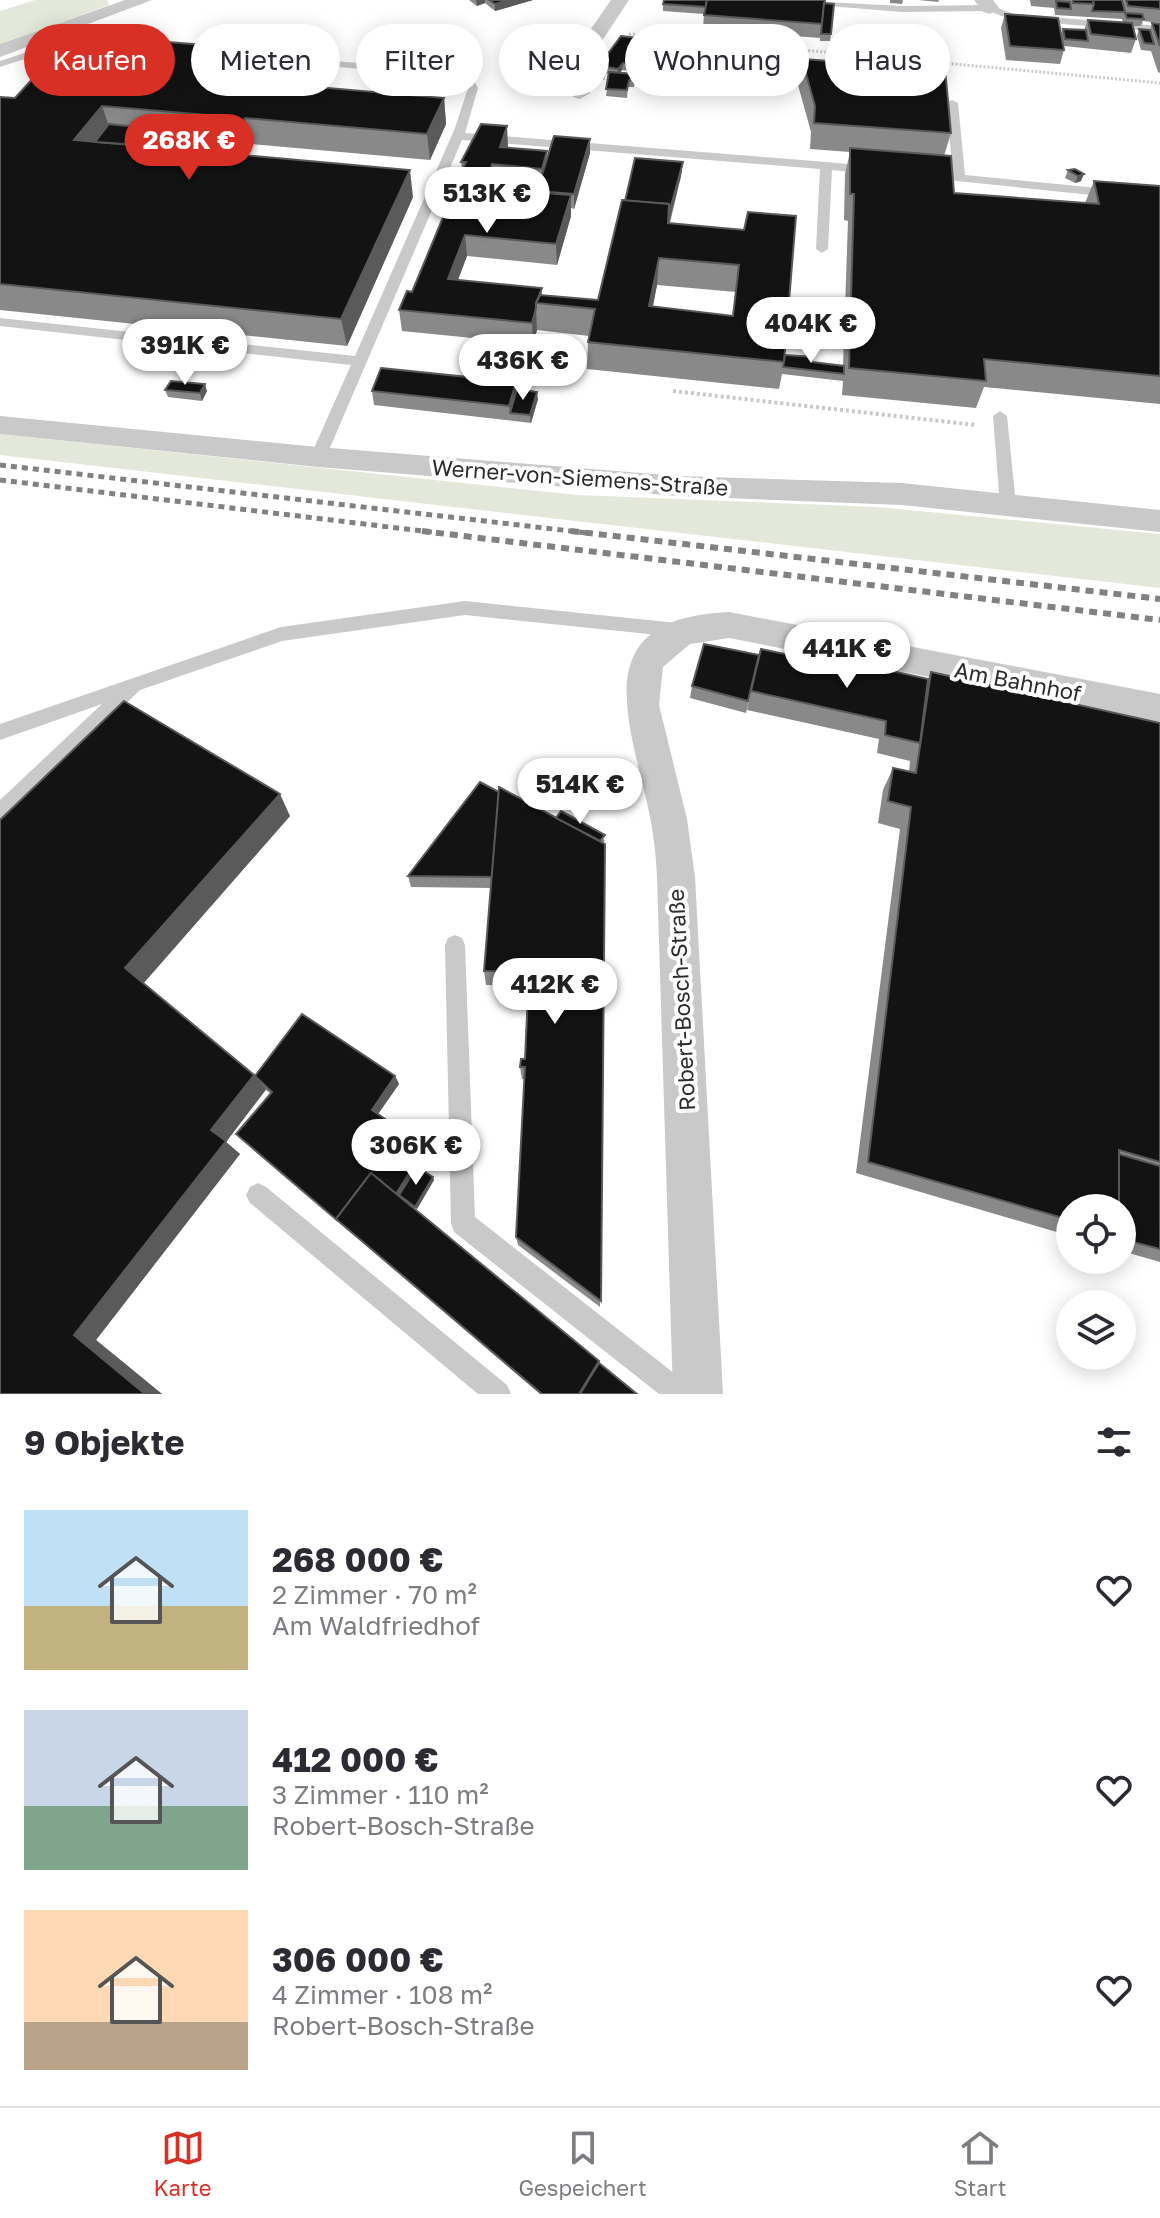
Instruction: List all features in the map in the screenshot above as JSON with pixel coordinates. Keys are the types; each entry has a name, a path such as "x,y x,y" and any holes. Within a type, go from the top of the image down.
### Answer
{"street":[{"path":"603,24 620,0"},
{"path":"0,51 136,1"},
{"name":"Werner-von-Siemens-Straße","path":"0,425 318,457 678,486 849,490 1160,521"},
{"name":"Am Bahnhof","path":"687,631 719,625 743,627 1160,708"},
{"name":"Robert-Bosch-Straße","path":"687,631 668,641 651,658 641,688 670,822 674,863 684,1011 698,1394"}],"lane":[{"path":"791,0 902,9 986,4 1012,17 1160,29"},
{"path":"0,64 24,57"},
{"path":"318,457 458,136 473,88 461,75 340,65"},
{"path":"952,103 959,177"},
{"path":"458,136 885,171"},
{"path":"822,249 826,166"},
{"path":"915,174 1160,198"},
{"path":"0,322 359,361"},
{"path":"1001,422 1008,505"},
{"path":"0,732 281,634 465,608 687,631"},
{"path":"0,812 134,685"},
{"path":"455,945 463,1223 680,1394"},
{"path":"258,1195 498,1394"}],"path":[{"path":"609,30 661,39 1160,83"},
{"path":"673,391 1001,422"}],"shaded area":[{"path":"35,0 107,0 109,5 56,24 24,24 24,35 0,44 0,11"},
{"path":"0,434 577,495 877,507 1160,534 1160,588 0,455"}],"building":[{"path":"664,0 707,0 706,7 663,4"},
{"path":"707,0 825,0 822,24 704,15"},
{"path":"1073,0 1093,0 1094,4 1073,3"},
{"path":"1093,0 1122,0 1125,12 1092,11"},
{"path":"1126,0 1160,0 1160,9 1128,6"},
{"path":"1056,1 1070,2 1071,9 1057,8"},
{"path":"824,3 834,4 832,24 825,24 825,34 821,34"},
{"path":"1125,13 1142,14 1144,19 1127,18"},
{"path":"1005,14 1058,18 1064,50 1010,46"},
{"path":"1088,20 1132,23 1136,39 1091,34"},
{"path":"1152,23 1160,24 1160,46"},
{"path":"1063,29 1086,30 1088,41 1065,39"},
{"path":"1139,29 1150,30 1154,44 1144,43"},
{"path":"621,36 625,36 625,63 618,69 609,68 609,52"},
{"path":"175,42 191,44 191,96 340,96 340,89 356,90 356,96 444,98 427,134 245,118 241,124 228,123 232,117 102,106 74,140 208,152 210,148 224,149 221,153 410,170 341,319 0,284 0,97 15,98 24,88 24,96 175,96"},
{"path":"809,59 825,61 825,96 948,96 951,133 814,123 815,106 809,84"},
{"path":"609,72 625,73 625,90 609,89"},
{"path":"109,124 137,127 124,144 95,142"},
{"path":"481,124 507,126 500,147 547,151 542,169 492,164 483,188 571,195 556,244 465,235 448,279 542,288 532,323 399,310 407,291 412,292 466,162 461,162"},
{"path":"554,136 590,139 574,194 537,191"},
{"path":"850,148 951,156 954,193 1099,204 1094,181 1160,186 1160,376 984,359 986,381 849,368 854,194 850,194"},
{"path":"635,158 683,162 668,217 669,204 625,201"},
{"path":"1075,169 1084,174 1078,176 1068,170"},
{"path":"493,178 513,180 510,190 489,188"},
{"path":"622,200 669,204 668,223 744,230 748,212 796,216 784,362 588,342 595,309 536,303 540,295 598,300","holes":["659,258 739,265 733,316 649,306"]},
{"path":"785,355 813,357 812,362 844,366 844,374 783,367"},
{"path":"381,368 516,382 509,406 372,391"},
{"path":"171,381 205,384 200,393 165,390"},
{"path":"517,389 537,392 530,415 510,413"},
{"path":"704,644 759,655 748,701 692,686"},
{"path":"761,649 843,666 852,662 928,679 920,743 885,735 886,721 751,691"},
{"path":"931,672 1160,723 1160,1162 1119,1150 1119,1194 1056,1194 1056,1216 868,1162 911,807 888,801 893,768 916,773"},
{"path":"124,701 280,794 125,968 254,1075 211,1130 226,1141 74,1335 145,1394 0,1394 0,820"},
{"path":"480,782 499,792 492,877 408,876"},
{"path":"499,787 605,844 601,1301 516,1237 525,1067 520,1067 521,1059 525,1059 529,972 484,971"},
{"path":"561,811 605,835 600,841 556,818"},
{"path":"302,1014 395,1076 372,1110 426,1147 396,1194 371,1173 336,1219 338,1221 236,1134 272,1092 255,1076"},
{"path":"1119,1154 1160,1166 1160,1249 1136,1243 1136,1194 1119,1194"},
{"path":"417,1167 433,1177 415,1207 399,1195"},
{"path":"371,1173 599,1361 579,1394 542,1394 336,1219"},
{"path":"599,1363 637,1394 580,1394"}],"railway":[{"path":"0,465 588,533"},
{"path":"0,480 439,533"},
{"path":"422,531 1160,620"},
{"path":"571,531 1160,599"}]}
